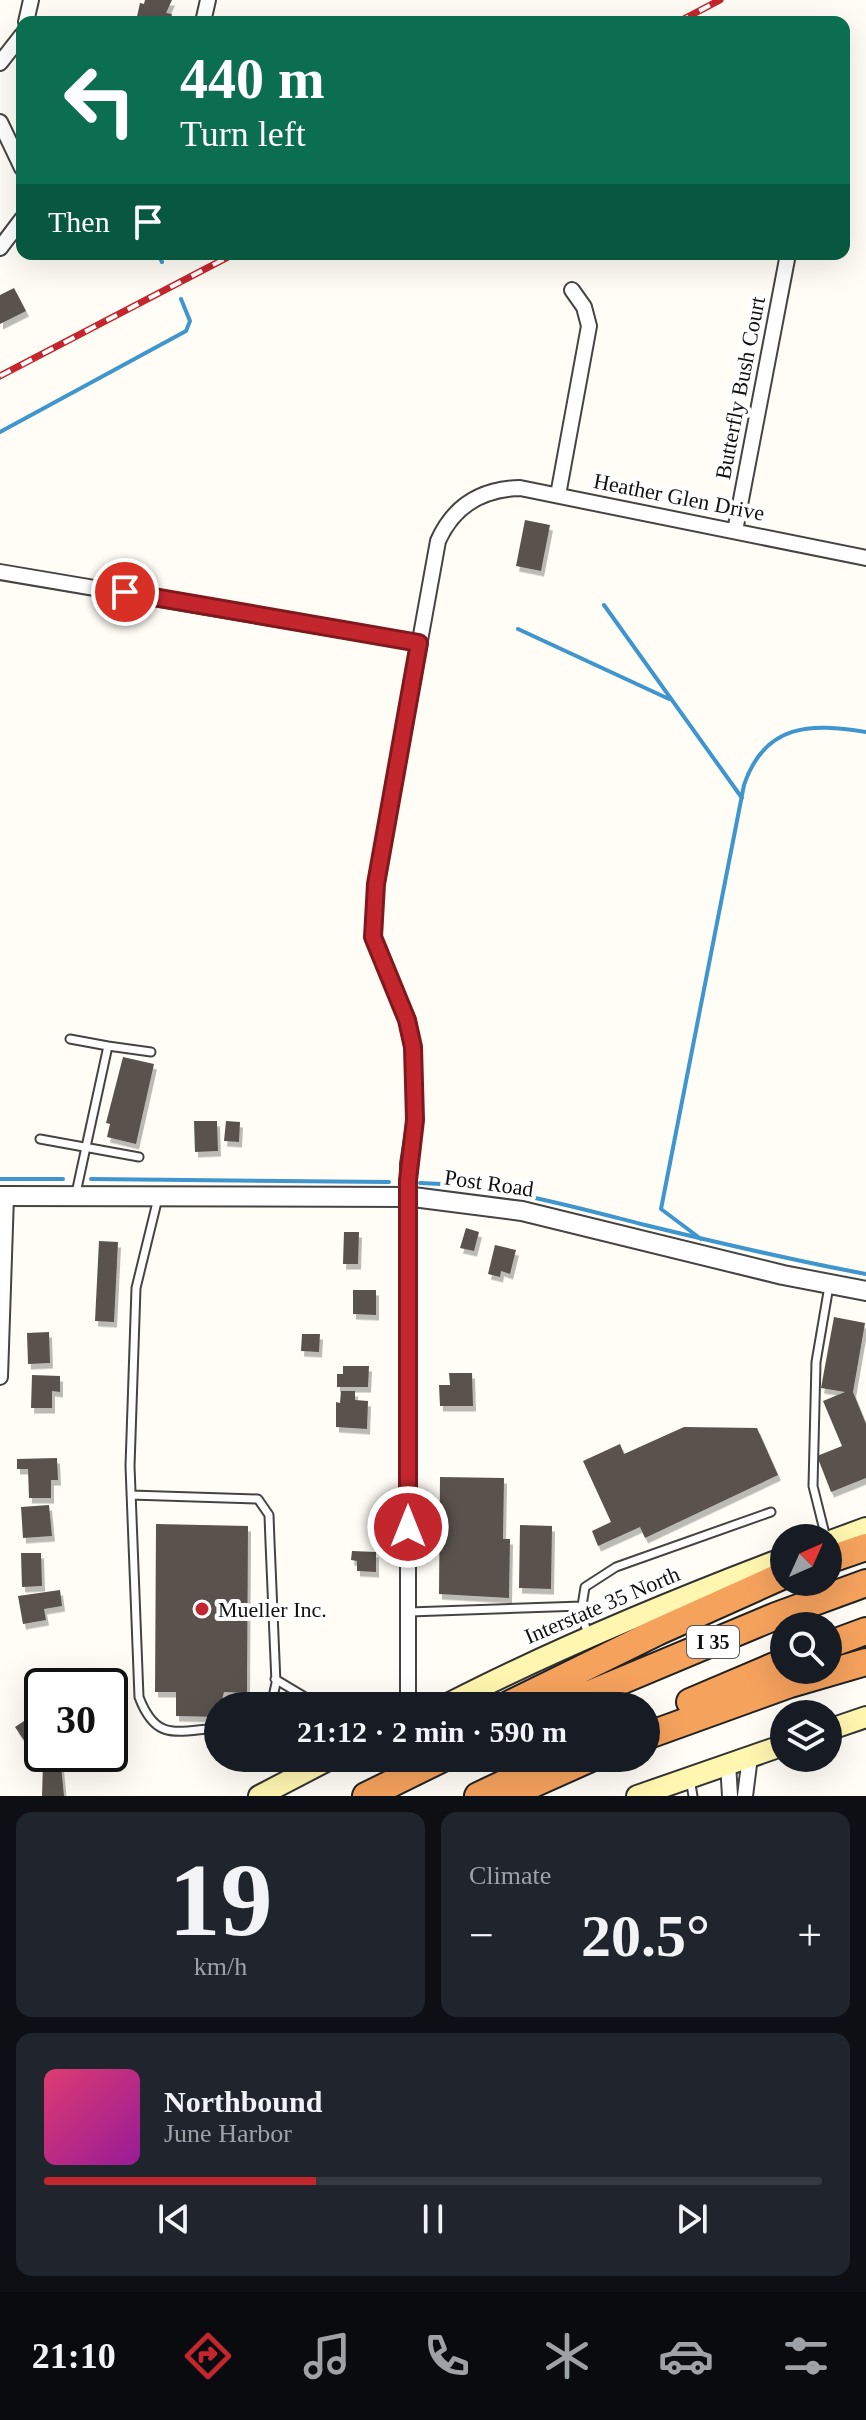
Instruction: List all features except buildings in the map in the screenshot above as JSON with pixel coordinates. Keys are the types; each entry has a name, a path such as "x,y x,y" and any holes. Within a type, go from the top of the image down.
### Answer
{"highway":[{"path":"842,1555 866,1547"},
{"path":"535,1692 770,1581"},
{"name":"I 35","path":"594,1692 776,1616 866,1583"},
{"path":"842,1640 866,1631"},
{"path":"660,1731 777,1689 866,1662"},
{"name":"I 35","path":"660,1714 770,1668"},
{"path":"366,1796 406,1772"},
{"path":"478,1796 529,1772"},
{"path":"506,1796 560,1772"}],"main road":[{"path":"842,1535 866,1528"},
{"name":"Interstate 35 North","path":"471,1692 523,1665 770,1564"},
{"path":"842,1725 866,1717"},
{"path":"637,1796 691,1786 728,1763 770,1750"},
{"path":"259,1796 305,1772"}],"street":[{"path":"0,63 16,43"},
{"path":"0,122 16,155"},
{"path":"0,248 16,227"},
{"name":"Butterfly Bush Court","path":"735,531 787,260"},
{"path":"558,495 589,326 584,307 572,290"},
{"name":"Heather Glen Drive","path":"419,643 436,552 445,525 484,492 520,488 866,558"},
{"path":"0,572 419,643 376,884 373,937 407,1020 413,1047 416,1096 408,1164 408,1692"},
{"path":"0,1377 3,1196"},
{"name":"Post Road","path":"3,1196 409,1197 522,1211 866,1291"},
{"path":"745,1796 750,1757"},
{"path":"728,1763 730,1796"}],"lane":[{"path":"70,1039 151,1052"},
{"path":"75,1196 108,1046"},
{"path":"40,1139 139,1157"},
{"path":"158,1196 136,1288 131,1495 139,1697 148,1720 167,1731 204,1729"},
{"path":"823,1524 813,1486 816,1362 830,1284"},
{"path":"131,1495 258,1499 269,1515 273,1692"},
{"path":"589,1637 582,1606 585,1587 616,1567 771,1512"},
{"path":"409,1612 582,1606"},
{"path":"275,1679 297,1692"}],"waterway":[{"path":"0,432 186,331 190,321 181,299"},
{"path":"604,605 742,798"},
{"path":"518,629 669,699"},
{"path":"701,1239 661,1209 744,785 764,749 792,732 809,728 866,732"},
{"path":"0,1179 63,1179"},
{"path":"91,1179 389,1182"},
{"path":"420,1183 531,1197 866,1274"}],"railway":[{"path":"689,16 720,0"},
{"path":"0,376 222,260"}],"place":[{"name":"Mueller Inc.","path":"202,1609"}],"route":[{"path":"125,592 419,643 376,884 373,937 407,1020 413,1047 416,1096 408,1164 408,1527"}]}
